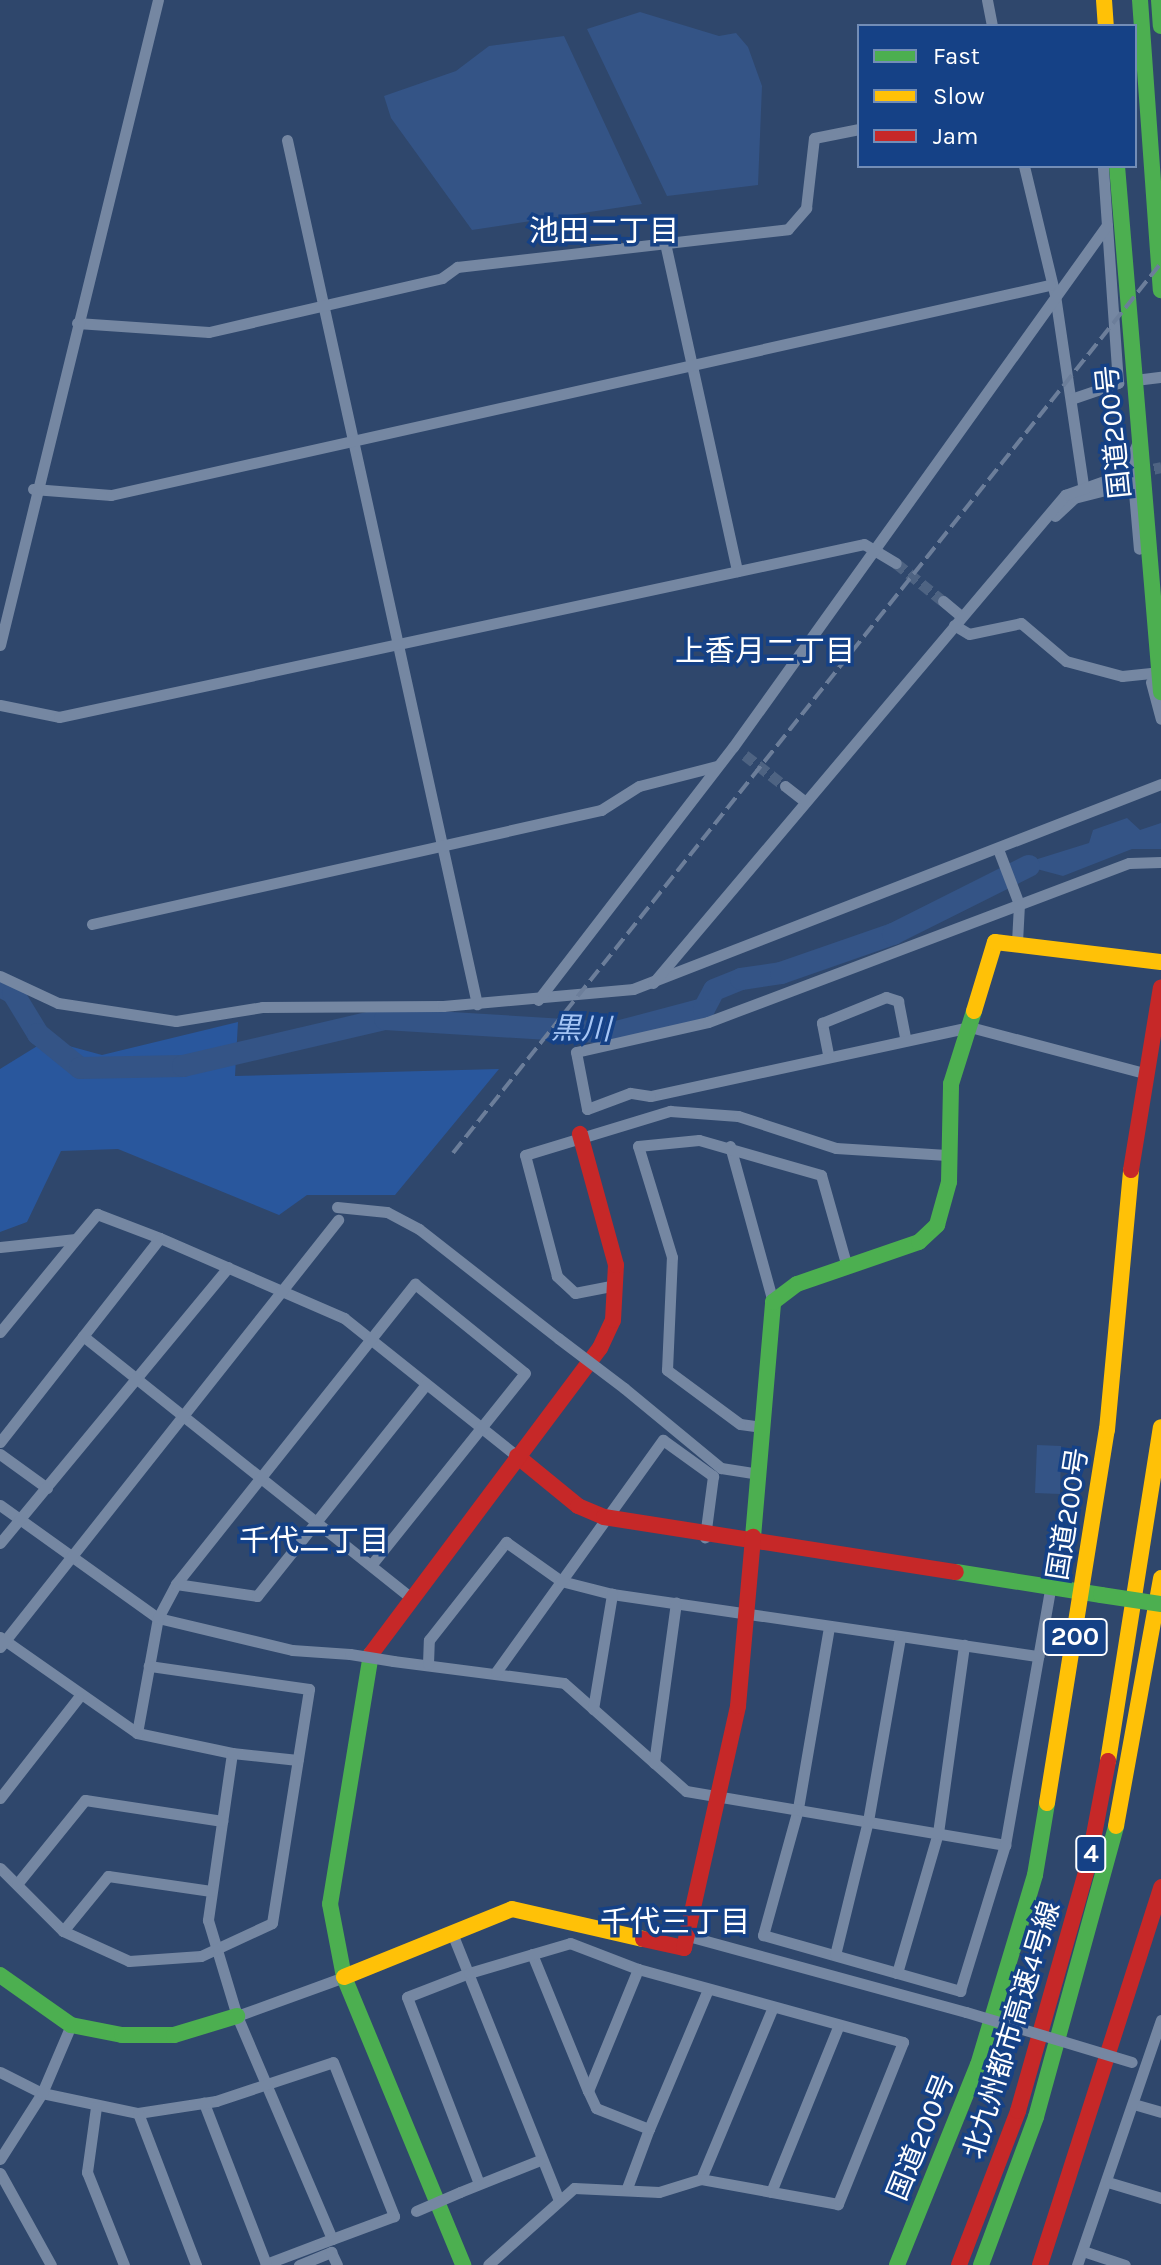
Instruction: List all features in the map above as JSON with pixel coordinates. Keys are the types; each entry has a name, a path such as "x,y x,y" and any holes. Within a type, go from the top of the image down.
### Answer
{"main road":[{"path":"1104,0 1106,24"},
{"path":"1140,0 1161,290"},
{"path":"1159,0 1161,26"},
{"name":"国道200号","path":"1117,168 1126,381 1141,433 1161,692"},
{"path":"344,1977 512,1909 536,1909 671,1949 684,1948 720,1795 749,1614 773,1302 797,1284 919,1242 937,1225 947,1155 951,1084 995,942 1017,939 1161,962"},
{"name":"国道200号","path":"897,2265 978,2065 1015,1949 1054,1778 1107,1430 1144,1073 1161,987"},
{"path":"463,2265 344,1977 330,1904 361,1688 372,1648 406,1594 600,1348 613,1320 616,1285 580,1134"},
{"name":"北九州都市高速4号線","path":"959,2265 1018,2111 1088,1866 1135,1621 1161,1427"},
{"path":"517,1456 578,1506 604,1517 705,1537 1161,1604"},
{"name":"北九州都市高速4号線","path":"981,2265 1036,2117 1107,1873 1161,1578"},
{"path":"1040,2265 1161,1887"},
{"path":"0,1975 71,2025 163,2036 237,2016"}],"street":[{"path":"0,645 33,489 158,0"},
{"path":"987,0 992,24"},
{"path":"77,323 209,332 442,278 457,267 788,229 806,208 814,138 857,129"},
{"path":"287,140 477,1004"},
{"path":"1024,168 1052,290 1083,484"},
{"path":"1103,168 1126,381"},
{"path":"538,1001 733,747 1052,290 1107,225"},
{"path":"665,243 737,571"},
{"path":"33,489 111,495 692,365 1052,290"},
{"path":"1071,399 1126,381 1161,377"},
{"path":"1141,433 1131,458 1151,673 1161,719"},
{"path":"653,983 1029,536 1083,484 1121,475"},
{"path":"1029,536 1074,498 1133,483"},
{"path":"0,705 59,717 737,571 874,547 896,563"},
{"path":"943,601 969,634 1021,623 1066,661 1122,676 1151,673"},
{"path":"733,747 745,755"},
{"path":"92,924 601,810 639,786 717,766"},
{"path":"0,976 58,1003 176,1021 262,1007 538,1001 653,983 999,852 1161,784"},
{"path":"785,786 804,801"},
{"path":"999,852 1017,901 1017,939"},
{"path":"1144,1073 970,1027 828,1054 650,1096 630,1093 587,1109 576,1052 708,1022 1017,901 1129,863 1161,862"},
{"path":"828,1054 822,1023 886,997 898,1001 905,1038"},
{"path":"616,1285 575,1293 557,1276 525,1155 642,1115 705,1112 836,1148 947,1155"},
{"path":"762,1427 740,1424 667,1370 672,1257 638,1146 668,1139 730,1146 821,1175 847,1267"},
{"path":"730,1146 773,1302"},
{"path":"337,1207 387,1212 419,1229 624,1388 721,1468 758,1474"},
{"path":"0,1332 97,1214 344,1318 517,1456"},
{"path":"298,1760 232,1753 137,1733 78,1698 2,1642 74,1559 186,1420 285,1294 338,1220"},
{"path":"0,1442 160,1238"},
{"path":"0,1247 76,1239"},
{"path":"0,1543 21,1522 134,1378 228,1267"},
{"path":"137,1733 158,1618 176,1584 415,1284 525,1373 371,1565"},
{"path":"83,1336 406,1594"},
{"path":"176,1584 257,1596 426,1384"},
{"path":"496,1672 604,1517 663,1440 713,1476 705,1537"},
{"path":"0,1454 47,1488"},
{"path":"0,1505 158,1618 292,1650 350,1654 564,1683 686,1791 1005,1845"},
{"path":"428,1664 429,1640 506,1542 561,1581 612,1594 1039,1656"},
{"path":"829,1627 798,1809 763,1935 960,1991 1005,1845 1050,1589"},
{"path":"593,1709 612,1594"},
{"path":"654,1763 676,1603"},
{"path":"835,1955 868,1821 900,1638"},
{"path":"897,1973 938,1833 964,1645"},
{"path":"0,1868 63,1931 129,1961 215,1948 272,1923 309,1689 149,1666"},
{"path":"0,1798 78,1698"},
{"path":"232,1753 211,1891 215,1948 237,2016 271,2087 332,2239"},
{"path":"17,1884 85,1800 222,1821"},
{"path":"63,1931 108,1876 211,1891"},
{"path":"452,1933 540,2160 558,2198"},
{"path":"688,1936 966,2012 1149,2068"},
{"path":"478,2181 407,1997 469,1973 570,1943 638,1969 838,2027 903,2042 838,2204 701,2179 659,2192 592,2185 558,2198 488,2265"},
{"path":"532,1954 596,2108 649,2129"},
{"path":"588,2091 638,1969"},
{"path":"237,2016 344,1977"},
{"path":"627,2188 708,1989"},
{"path":"701,2179 773,2007"},
{"path":"1077,2265 1111,2183 1158,2046 1161,2020"},
{"path":"0,2159 42,2093 71,2025"},
{"path":"771,2192 838,2027"},
{"path":"0,2072 42,2093 96,2107 138,2113 204,2103 271,2087 333,2062 394,2216 266,2264 204,2103"},
{"path":"1137,2105 1161,2112"},
{"path":"96,2107 87,2172 124,2265"},
{"path":"138,2113 196,2265"},
{"path":"416,2211 478,2181 540,2160"},
{"path":"0,2173 51,2265"},
{"path":"1111,2183 1161,2198"},
{"path":"1083,2251 1125,2265"},
{"path":"299,2265 331,2252 337,2265"}],"shaded area":[{"path":"640,12 719,36 736,33 748,47 762,86 758,185 667,196 587,29"},
{"path":"564,36 642,204 472,230 391,118 384,96 456,71 489,46"},
{"path":"1127,818 1140,830 1161,823 1161,849 1132,849 1063,876 1033,868 1011,874 1009,868 1089,843 1093,830"},
{"path":"238,1022 235,1076 499,1069 395,1195 307,1195 279,1215 118,1149 61,1151 27,1222 0,1232 0,1069 47,1040 102,1055"},
{"path":"1037,1445 1061,1446 1060,1494 1035,1493"}],"waterway":[{"name":"黒川","path":"0,986 13,993 38,1034 80,1068 183,1066 385,1019 613,1033 704,1009 714,990 741,979 781,973 893,934 1029,866"}],"tunnel":[{"path":"1138,472 1161,467"},
{"path":"896,563 943,601"},
{"path":"745,755 785,786"}],"railway":[{"path":"453,1153 1161,263"}],"traffic: fast":[{"path":"1140,0 1161,290"},
{"path":"1159,0 1161,26"},
{"path":"1117,168 1161,692"},
{"path":"753,1537 773,1302 797,1284 919,1242 937,1225 949,1182 951,1084 974,1011"},
{"path":"956,1572 1101,1595"},
{"path":"1101,1595 1161,1604"},
{"path":"371,1654 330,1904 344,1977 463,2265"},
{"path":"897,2265 978,2065 1035,1875 1047,1803"},
{"path":"981,2265 1036,2117 1116,1826"},
{"path":"0,1975 71,2025 122,2035 174,2035 237,2016"}],"traffic: slow":[{"path":"1104,0 1106,24"},
{"path":"974,1011 995,942 1161,962"},
{"path":"1047,1803 1107,1430 1131,1170"},
{"path":"1108,1761 1161,1427"},
{"path":"1116,1826 1161,1578"},
{"path":"344,1977 512,1909 643,1939"}],"traffic: jam":[{"path":"1131,1170 1161,987"},
{"path":"371,1654 600,1348 613,1320 616,1265 580,1134"},
{"path":"517,1456 578,1506 604,1517 956,1572"},
{"path":"643,1939 684,1948 738,1706 753,1537"},
{"path":"959,2265 1018,2111 1088,1866 1108,1761"},
{"path":"1040,2265 1161,1887"}],"district":[{"name":"池田二丁目","path":"604,231"},
{"name":"上香月二丁目","path":"765,651"},
{"name":"千代二丁目","path":"314,1541"},
{"name":"千代三丁目","path":"675,1922"}]}
